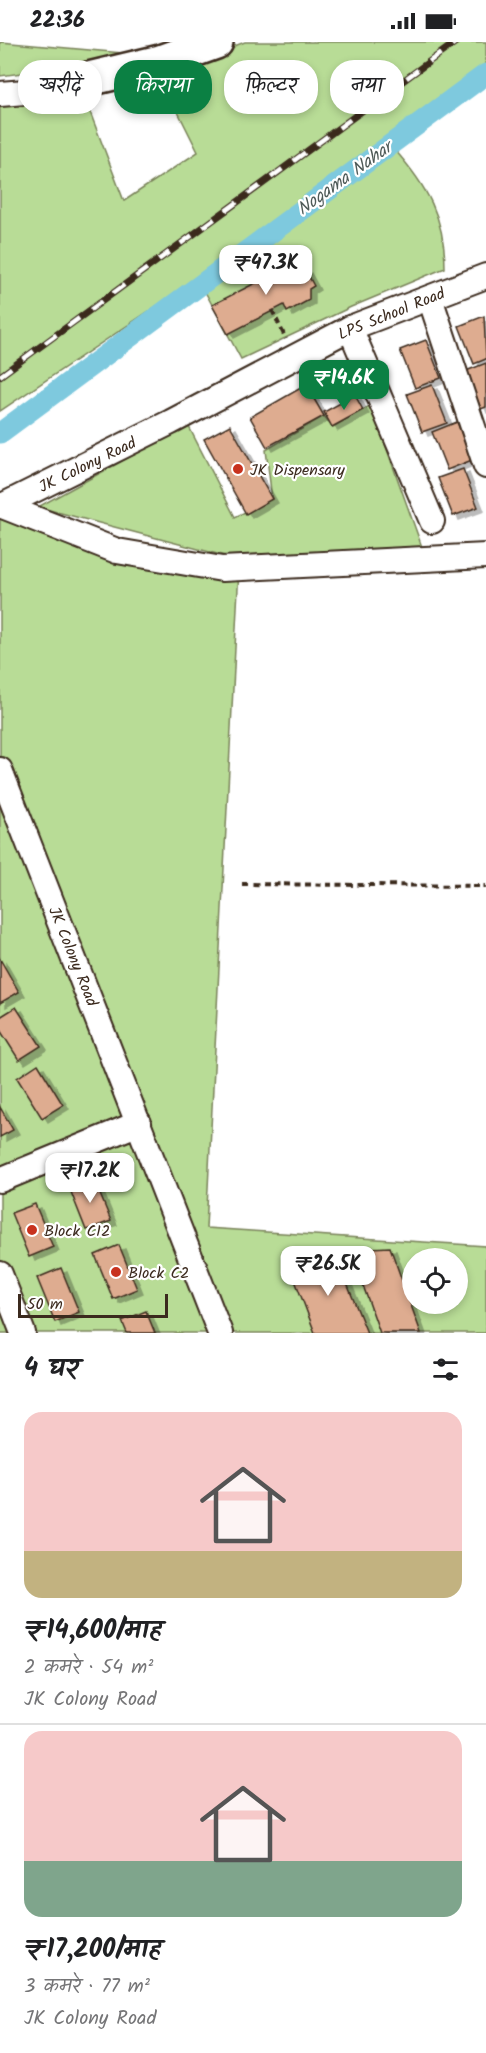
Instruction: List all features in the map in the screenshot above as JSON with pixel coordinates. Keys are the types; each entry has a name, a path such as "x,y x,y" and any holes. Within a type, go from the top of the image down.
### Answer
{"street":[{"path":"102,76 160,62 216,42"},
{"path":"0,94 18,93"},
{"name":"LPS School Road","path":"171,422 350,328 486,276"},
{"path":"430,298 486,466"},
{"path":"350,328 432,522"},
{"name":"JK Colony Road","path":"1,505 171,422"},
{"path":"1,505 117,551 222,569 486,556"},
{"name":"JK Colony Road","path":"3,785 139,1123 220,1333"},
{"path":"0,1180 139,1123"},
{"path":"0,1274 23,1333"}],"path":[{"path":"272,310 295,356"},
{"path":"242,885 486,885"}],"green space":[{"path":"0,42 123,53 95,60 18,60 18,74 0,76"},
{"path":"245,42 486,42 486,82 388,143 192,282 0,411 0,105 18,102 18,114 91,114 124,201 198,152 179,114 212,114 212,60 197,60"},
{"path":"394,149 425,190 438,218 445,268 351,307 241,359 202,286"},
{"path":"371,405 422,547 225,556 38,507 188,425 235,517 272,499 266,450 324,416 333,427"},
{"path":"0,505 117,551 239,568 206,1228 486,1246 486,1333 0,1333"}],"building":[{"path":"288,259 296,264 301,262 314,286 309,289 309,300 287,312 284,305 228,334 212,305 271,275 268,270"},
{"path":"484,316 486,359 474,364 459,326"},
{"path":"426,340 441,378 415,388 400,350"},
{"path":"486,363 486,407 481,409 466,371"},
{"path":"306,385 324,416 267,447 250,417"},
{"path":"432,385 447,423 422,432 407,394"},
{"path":"355,395 363,410 332,427 324,412"},
{"path":"457,422 472,460 447,470 432,432"},
{"name":"JK Dispensary","path":"230,425 272,499 246,514 204,439"},
{"path":"463,469 478,507 453,516 438,478"},
{"path":"0,959 19,992 0,1003"},
{"path":"16,1007 41,1046 19,1060 0,1030 0,1017"},
{"path":"38,1064 63,1105 42,1118 17,1078"},
{"path":"0,1107 13,1130 0,1137"},
{"path":"93,1177 111,1221 86,1230 69,1187"},
{"name":"Block C12","path":"35,1204 53,1247 29,1257 11,1213"},
{"name":"Block C2","path":"119,1245 137,1289 113,1299 95,1255"},
{"path":"390,1247 402,1280 402,1314 414,1314 421,1333 380,1333 350,1249"},
{"path":"335,1254 367,1333 315,1333 290,1267"},
{"path":"61,1268 79,1312 55,1322 37,1278"},
{"path":"146,1311 155,1333 127,1333 122,1321"}],"waterway":[{"name":"Nogama Nahar","path":"0,433 486,74"}],"railway":[{"path":"0,376 456,42"}],"place":[{"name":"JK Dispensary","path":"238,469"},
{"name":"Block C12","path":"32,1230"},
{"name":"Block C2","path":"116,1272"}]}
